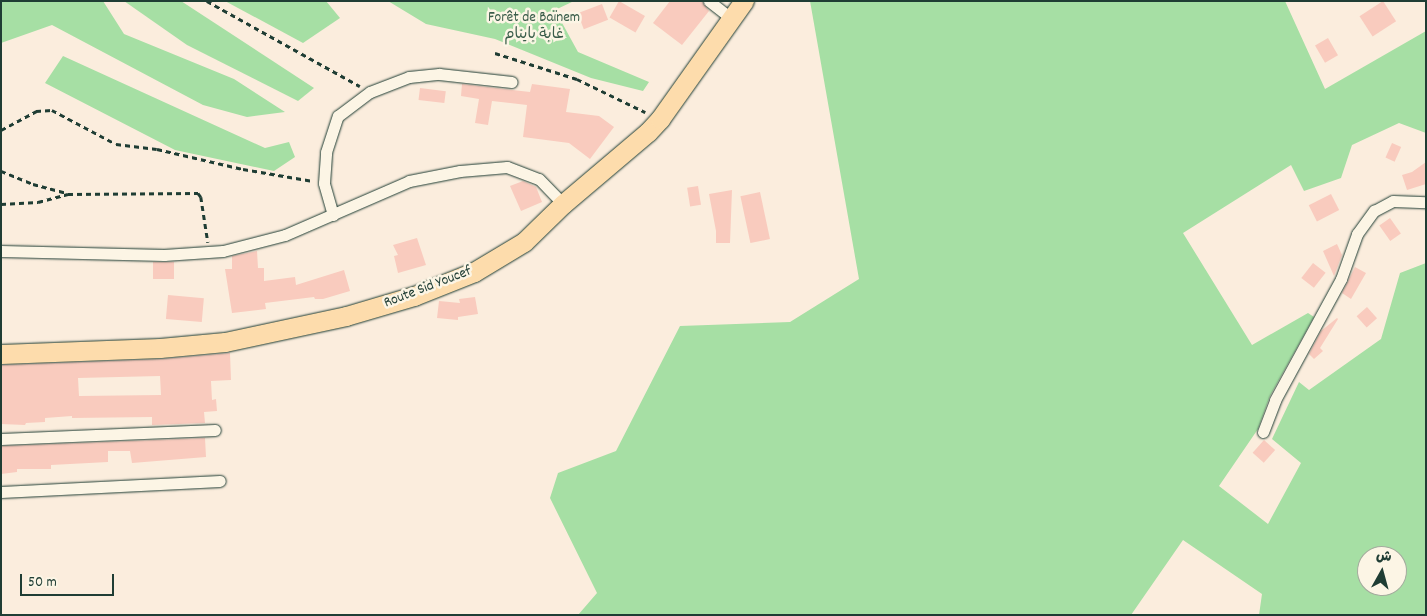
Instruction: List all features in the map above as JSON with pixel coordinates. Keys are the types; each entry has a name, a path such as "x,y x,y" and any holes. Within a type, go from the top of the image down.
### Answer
{"main road":[{"name":"Route Sid Youcef","path":"1,354 160,348 225,342 346,316 414,296 474,272 524,242 563,204 648,132 660,119 744,1"}],"street":[{"path":"709,1 732,19"},
{"path":"333,214 324,183 326,152 338,116 370,92 409,77 439,74 512,82"},
{"path":"1,251 164,255 223,251 285,235 409,181 460,171 507,167 539,179 563,204"},
{"path":"1263,432 1275,400 1341,279 1357,234 1374,211 1393,201 1426,202"},
{"path":"1,439 215,430"},
{"path":"1,492 220,481"}],"path":[{"path":"207,1 370,92"},
{"path":"495,53 577,79 660,119"},
{"path":"1,130 36,111 52,110 116,144 157,148 243,169 324,183"},
{"path":"1,171 33,184 68,194"},
{"path":"1,204 38,202 68,194 198,192 201,197 209,252"}],"green space":[{"path":"1,1 103,1 124,34 234,79 285,112 247,117 203,105 52,25 1,43"},
{"path":"124,1 181,1 314,88 298,101 187,45"},
{"path":"225,1 326,1 340,18 303,43"},
{"name":"Forêt de Baïnem غابة باينام","path":"388,1 574,1 555,10 578,52 649,82 643,91 591,78 495,39 426,24"},
{"path":"810,1 1285,1 1325,89 1426,31 1426,133 1399,123 1352,145 1341,178 1304,191 1291,165 1183,233 1252,345 1308,313 1314,317 1270,396 1258,429 1219,486 1268,524 1301,463 1272,439 1299,382 1309,390 1381,339 1400,273 1426,263 1426,615 1259,615 1262,594 1183,540 1131,615 578,615 597,593 550,498 558,473 616,451 680,326 790,322 859,279"},
{"path":"63,56 265,148 289,142 295,157 274,171 175,150 45,83"}],"building":[{"path":"619,1 645,16 635,32 610,17"},
{"path":"670,1 702,1 709,11 682,45 653,23"},
{"path":"1383,1 1396,21 1373,36 1360,16"},
{"path":"602,4 608,20 584,29 578,13"},
{"path":"1328,38 1338,55 1325,63 1315,46"},
{"path":"462,84 530,92 532,84 570,89 566,112 599,116 614,127 590,159 569,143 523,137 527,105 492,101 488,125 475,123 479,99 461,96"},
{"path":"420,88 446,91 444,103 419,100"},
{"path":"1392,143 1401,147 1395,162 1385,158"},
{"path":"1426,162 1426,184 1407,190 1402,175 1412,172"},
{"path":"523,181 536,187 542,202 521,211 510,186"},
{"path":"698,186 701,205 690,206 687,188"},
{"path":"732,190 730,243 716,243 716,231 709,194"},
{"path":"760,192 770,239 750,243 740,196"},
{"path":"1331,194 1339,210 1317,221 1309,205"},
{"path":"1390,218 1401,234 1390,241 1379,225"},
{"path":"417,238 426,265 398,273 394,256 398,255 393,245"},
{"path":"1337,244 1342,255 1334,276 1323,251"},
{"path":"257,251 258,268 264,268 264,281 295,277 296,285 344,270 350,291 323,299 315,299 314,297 265,303 266,309 232,313 225,269 232,269 232,256"},
{"path":"153,262 174,262 174,279 153,279"},
{"path":"1313,263 1326,273 1314,288 1301,278"},
{"path":"1355,267 1366,273 1351,299 1342,293"},
{"path":"168,295 204,298 202,322 166,319"},
{"path":"475,297 478,314 458,317 458,320 437,318 439,301 460,303 459,299"},
{"path":"1367,307 1377,318 1367,328 1357,316"},
{"path":"1337,318 1320,348 1323,351 1314,359 1309,354 1321,331"},
{"path":"230,353 231,380 211,381 212,400 216,399 217,411 204,412 205,423 152,425 152,417 72,418 72,416 45,418 45,422 26,423 25,425 1,424 1,365 161,359","holes":["160,376 161,395 79,396 78,378"]},
{"path":"205,438 206,457 132,463 130,451 108,451 108,462 51,465 51,469 17,469 17,472 1,474 2,446"},
{"path":"1264,440 1275,450 1264,463 1253,453"}]}
